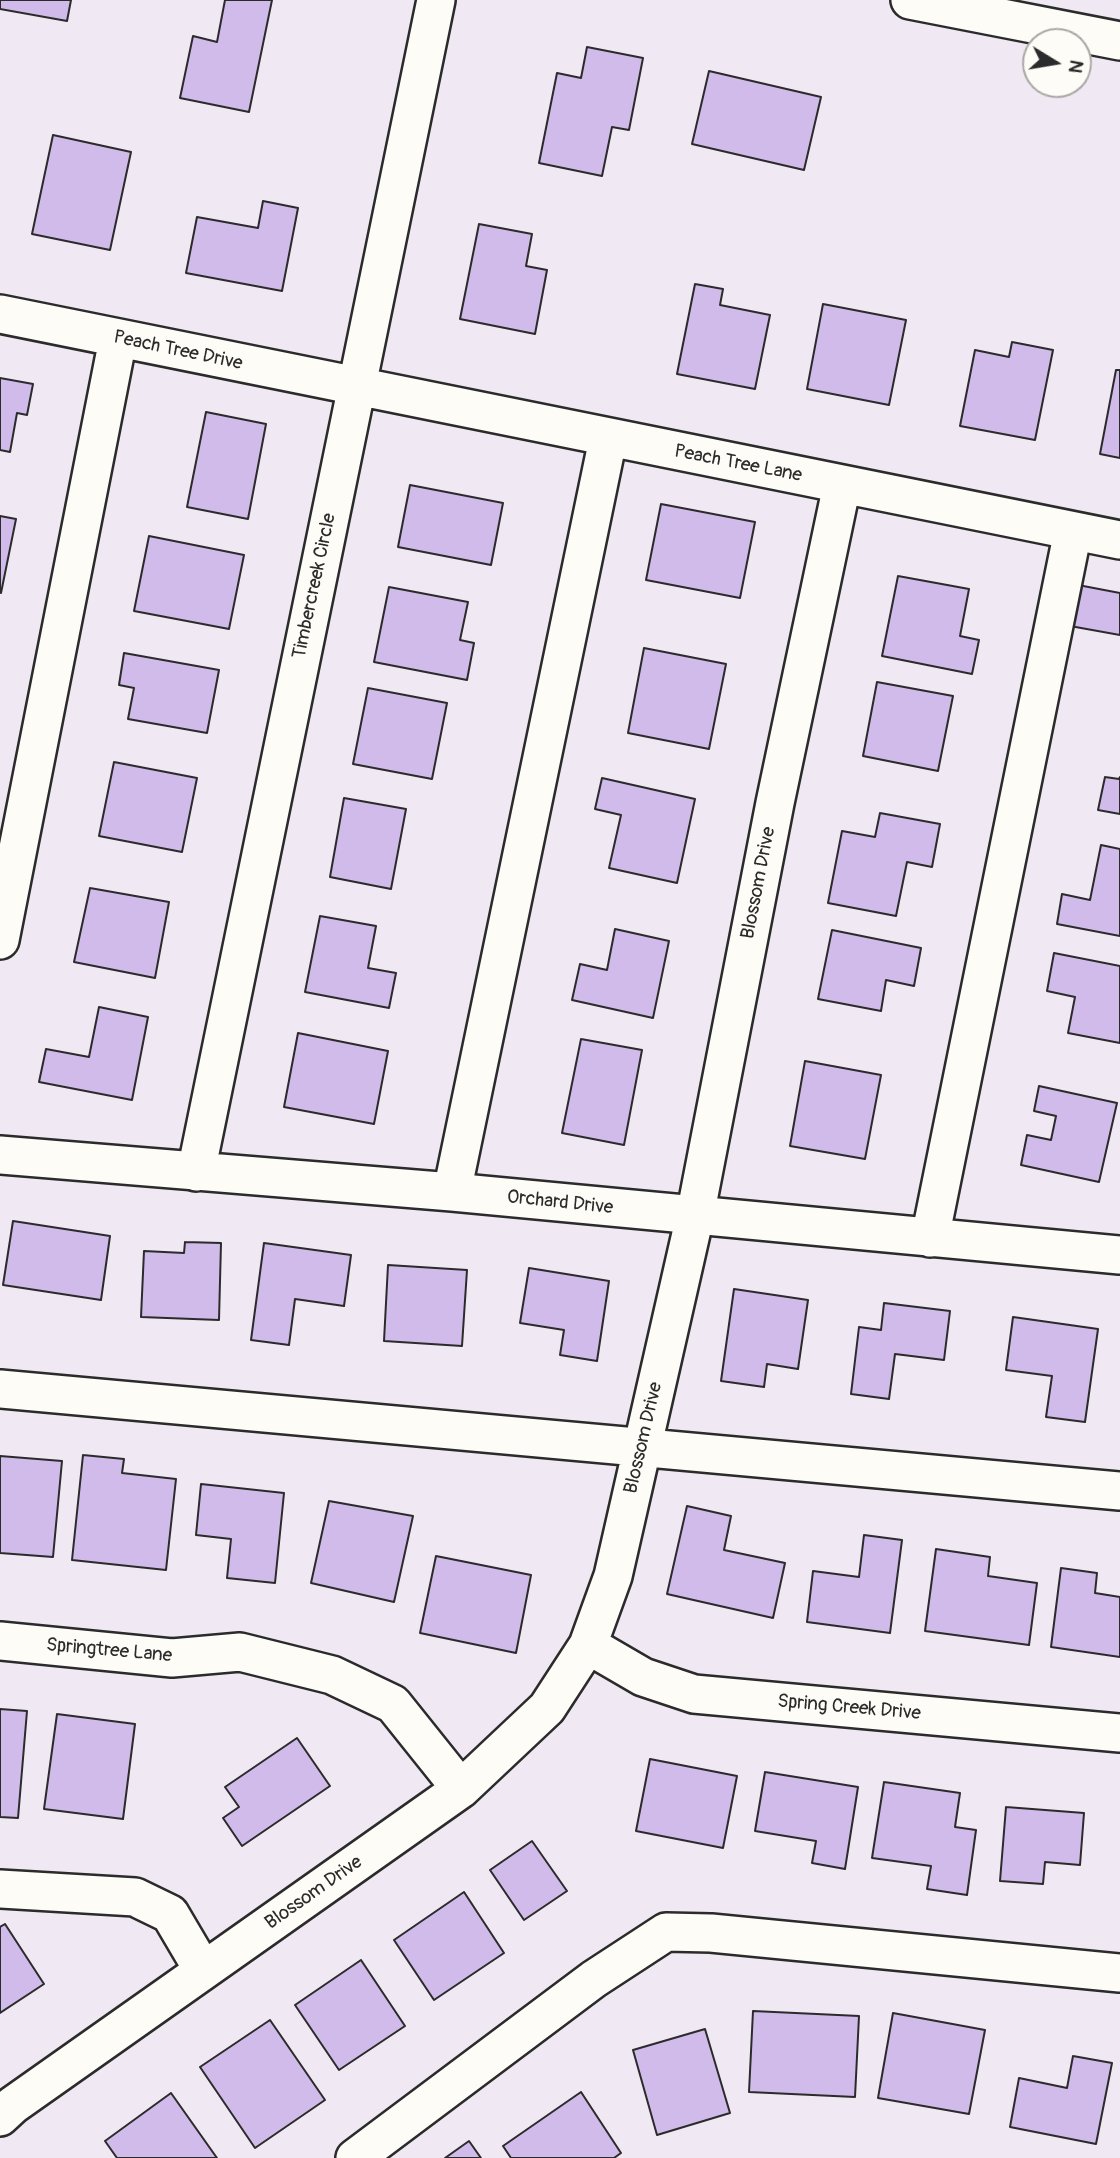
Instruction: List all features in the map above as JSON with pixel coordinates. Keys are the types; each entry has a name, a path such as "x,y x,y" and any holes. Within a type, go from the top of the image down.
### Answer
{"street":[{"name":"Timbercreek Circle","path":"195,1172 436,0"},
{"path":"910,0 1120,41"},
{"name":"Peach Tree Drive","path":"0,314 356,388"},
{"path":"0,940 118,338"},
{"name":"Peach Tree Lane","path":"356,388 1120,540"},
{"path":"452,1192 608,439"},
{"name":"Blossom Drive","path":"0,2117 461,1789 547,1708 588,1645 612,1576 695,1216 775,803 842,485"},
{"path":"930,1238 1073,531"},
{"name":"Orchard Drive","path":"0,1155 452,1192 1120,1255"},
{"path":"0,1390 1120,1491"},
{"name":"Springtree Lane","path":"0,1640 172,1658 240,1652 332,1675 393,1704 461,1789"},
{"name":"Spring Creek Drive","path":"588,1645 643,1677 694,1694 1120,1734"},
{"path":"0,1889 135,1898 170,1914 203,1970"},
{"path":"355,2158 594,1979 666,1932 725,1935 1120,1973"}],"building":[{"path":"0,0 71,0 67,21 0,9"},
{"path":"225,0 272,0 249,112 180,98 193,36 217,42"},
{"path":"587,47 643,58 629,130 612,127 602,176 539,163 557,73 581,78"},
{"path":"709,71 821,97 804,170 692,144"},
{"path":"53,135 131,152 110,250 32,234"},
{"path":"263,201 298,208 282,291 186,273 197,217 258,228"},
{"path":"479,224 532,234 526,266 547,270 535,334 460,319"},
{"path":"695,284 723,289 720,305 770,315 755,389 677,374"},
{"path":"823,304 906,320 889,405 807,389"},
{"path":"1012,342 1053,350 1035,440 960,426 975,350 1009,357"},
{"path":"1116,370 1120,370 1120,458 1100,454"},
{"path":"0,378 33,384 27,415 17,413 10,452 0,450"},
{"path":"206,412 266,424 248,519 187,507"},
{"path":"410,485 503,503 491,565 398,547"},
{"path":"661,504 755,522 740,598 646,580"},
{"path":"0,516 16,519 1,593 0,592"},
{"path":"149,536 244,555 229,629 134,611"},
{"path":"898,576 969,589 960,636 979,640 972,674 882,656"},
{"path":"1078,585 1120,593 1120,635 1070,626"},
{"path":"389,587 468,602 460,640 474,643 467,680 374,662"},
{"path":"644,648 726,664 709,749 628,733"},
{"path":"124,653 219,670 207,733 128,719 134,688 119,685"},
{"path":"877,682 953,696 938,771 863,756"},
{"path":"368,688 447,703 432,779 353,764"},
{"path":"114,762 197,778 182,852 99,836"},
{"path":"1105,777 1120,777 1120,814 1098,810"},
{"path":"602,778 695,799 677,883 609,868 621,815 595,809"},
{"path":"344,798 406,809 391,889 330,877"},
{"path":"880,813 940,824 932,867 907,862 896,916 828,903 842,831 875,837"},
{"path":"1101,845 1120,849 1120,936 1057,924 1062,894 1090,900"},
{"path":"90,888 169,902 155,978 74,962"},
{"path":"320,916 376,926 368,968 396,973 389,1008 305,992"},
{"path":"615,929 669,941 653,1018 572,1000 580,964 607,970"},
{"path":"832,930 921,948 914,986 886,980 881,1011 818,999"},
{"path":"1054,953 1120,966 1120,1043 1068,1033 1075,997 1047,991"},
{"path":"99,1007 148,1017 132,1100 39,1082 46,1049 89,1057"},
{"path":"298,1033 388,1051 374,1124 284,1107"},
{"path":"581,1039 642,1050 624,1145 562,1133"},
{"path":"805,1061 881,1075 865,1159 790,1146"},
{"path":"1039,1086 1117,1103 1099,1182 1021,1165 1027,1135 1051,1140 1056,1116 1034,1111"},
{"path":"13,1221 110,1236 101,1300 3,1285"},
{"path":"185,1242 221,1243 219,1320 141,1317 144,1251 184,1253"},
{"path":"264,1243 351,1255 344,1306 295,1299 289,1345 251,1340"},
{"path":"388,1265 467,1270 462,1346 384,1341"},
{"path":"529,1268 609,1281 597,1361 560,1355 564,1330 520,1323"},
{"path":"734,1289 808,1300 798,1369 767,1364 764,1387 721,1381"},
{"path":"884,1303 950,1311 944,1360 895,1354 889,1399 851,1394 859,1327 881,1330"},
{"path":"1013,1317 1098,1329 1085,1422 1046,1417 1052,1376 1006,1370"},
{"path":"83,1455 124,1459 122,1473 176,1479 166,1570 72,1560"},
{"path":"0,1456 62,1461 53,1557 0,1553"},
{"path":"201,1484 284,1493 275,1583 227,1578 231,1539 196,1535"},
{"path":"329,1501 413,1516 394,1602 311,1583"},
{"path":"687,1506 731,1516 724,1550 785,1563 773,1618 667,1594"},
{"path":"864,1535 902,1540 890,1633 807,1622 813,1571 859,1577"},
{"path":"936,1549 990,1557 988,1576 1037,1583 1029,1645 925,1631"},
{"path":"436,1556 531,1575 516,1653 420,1633"},
{"path":"1061,1568 1097,1573 1095,1593 1120,1597 1120,1657 1051,1647"},
{"path":"0,1709 27,1711 18,1818 0,1817"},
{"path":"57,1714 135,1724 123,1819 44,1809"},
{"path":"297,1738 330,1786 242,1846 223,1818 239,1807 225,1787"},
{"path":"650,1759 737,1776 723,1848 636,1831"},
{"path":"765,1772 858,1787 845,1869 812,1863 816,1841 755,1831"},
{"path":"884,1782 960,1793 955,1827 976,1830 967,1895 927,1889 931,1866 872,1858"},
{"path":"1006,1807 1084,1813 1080,1865 1045,1862 1043,1884 1000,1881"},
{"path":"532,1841 567,1891 524,1920 490,1870"},
{"path":"464,1892 504,1953 434,2000 394,1940"},
{"path":"5,1924 44,1984 0,2013 0,1927"},
{"path":"361,1960 405,2026 339,2070 295,2005"},
{"path":"753,2011 859,2016 855,2097 749,2092"},
{"path":"893,2013 985,2030 969,2114 878,2098"},
{"path":"270,2020 325,2100 255,2148 200,2067"},
{"path":"705,2029 730,2113 657,2135 633,2050"},
{"path":"1073,2056 1112,2063 1096,2144 1010,2127 1019,2078 1067,2088"},
{"path":"581,2092 621,2153 614,2158 511,2158 503,2146"},
{"path":"171,2093 217,2158 117,2158 105,2141"},
{"path":"469,2141 481,2158 445,2158"}]}
